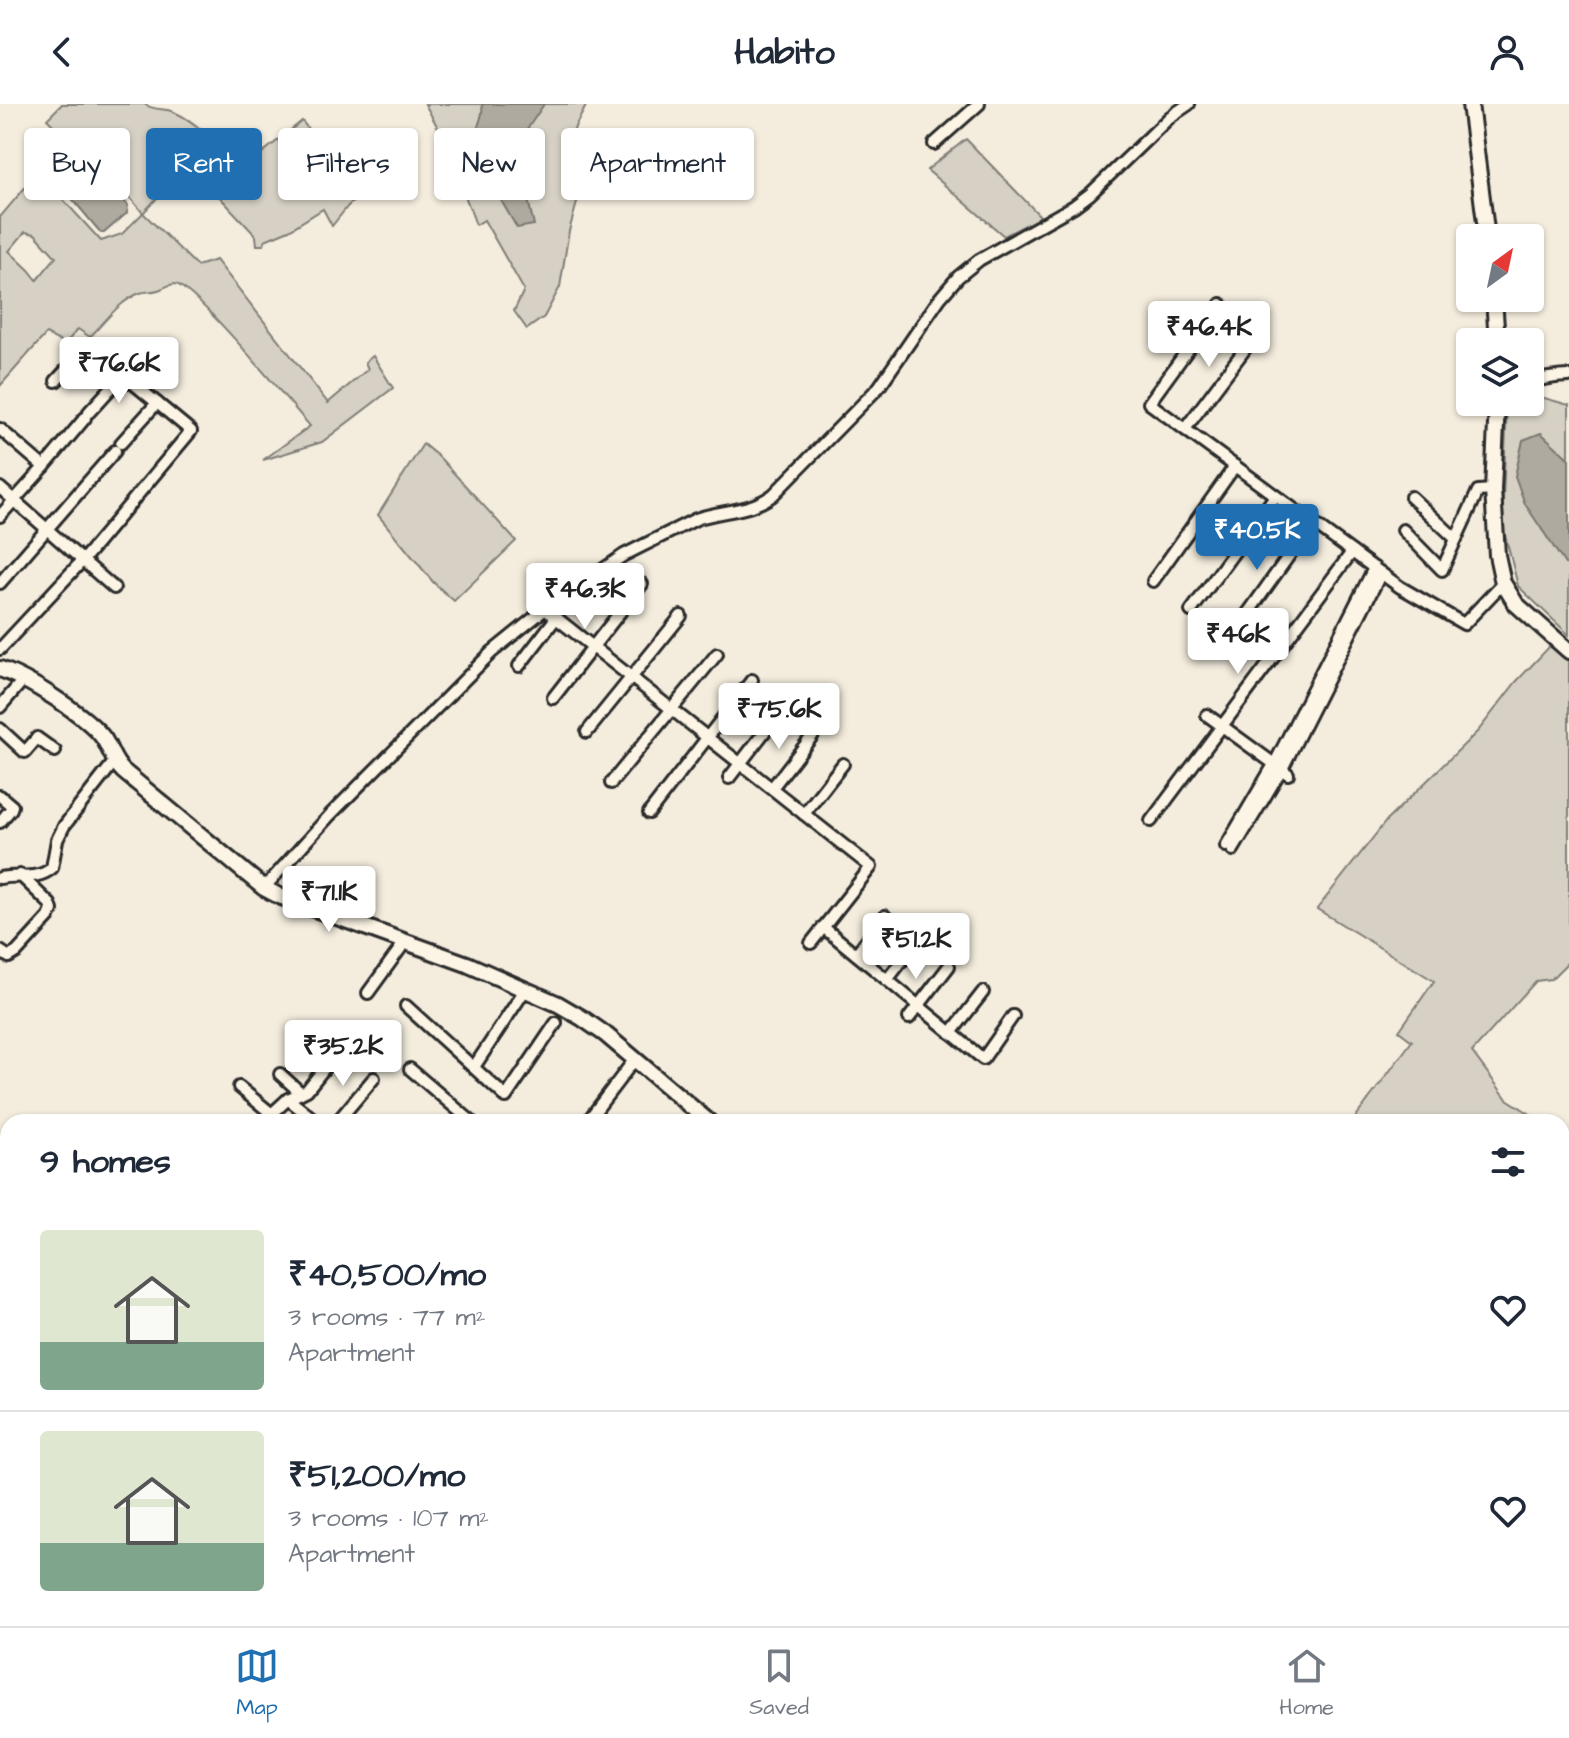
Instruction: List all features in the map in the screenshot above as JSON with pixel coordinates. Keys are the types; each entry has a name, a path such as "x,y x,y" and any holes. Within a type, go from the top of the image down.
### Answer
{"street":[{"path":"934,144 979,104"},
{"path":"264,888 330,815 492,652 545,609 624,555 696,519 751,508 773,495 879,387 958,277 979,260 1074,206 1170,117 1189,104"},
{"path":"1470,104 1485,224"},
{"path":"1221,304 1149,403 1400,587 1464,624 1503,583"},
{"path":"1185,429 1260,329"},
{"path":"0,649 83,560 191,431 88,346 56,381"},
{"path":"0,516 123,375"},
{"path":"1544,380 1569,376"},
{"path":"0,583 157,403"},
{"path":"1496,416 1493,490 1497,555 1503,583 1508,594 1527,615 1569,651"},
{"path":"0,429 44,467"},
{"path":"1153,581 1235,466"},
{"path":"0,488 114,588"},
{"path":"1403,530 1442,570 1478,491 1493,490"},
{"path":"1191,611 1275,496"},
{"path":"1411,497 1456,539"},
{"path":"1229,640 1312,523"},
{"path":"1151,821 1352,552"},
{"path":"1229,848 1281,769 1377,570"},
{"path":"553,698 642,584"},
{"path":"545,609 871,867 811,943"},
{"path":"587,732 681,616"},
{"path":"519,666 556,618"},
{"path":"611,783 717,654"},
{"path":"0,669 24,679 91,725 104,740 114,762 264,888 467,964 558,1004 582,1018 635,1059 700,1114"},
{"path":"0,707 24,679"},
{"path":"649,813 752,680"},
{"path":"729,778 782,709"},
{"path":"1207,715 1281,769"},
{"path":"0,729 25,752 37,738 55,751"},
{"path":"772,788 813,735"},
{"path":"0,878 20,875 35,877 44,875 52,868 57,840 64,826 114,762"},
{"path":"804,814 843,764"},
{"path":"0,796 12,806 0,822"},
{"path":"0,951 9,957 17,952 52,910 50,904 20,875"},
{"path":"856,954 885,916"},
{"path":"823,927 983,1059 1013,1016"},
{"path":"887,980 917,941"},
{"path":"368,993 405,942"},
{"path":"909,1018 949,966"},
{"path":"474,1067 525,990"},
{"path":"951,1033 983,992"},
{"path":"406,1006 506,1097 556,1023"},
{"path":"272,1114 288,1099 307,1090 338,1051"},
{"path":"593,1114 635,1059"},
{"path":"410,1069 463,1114"},
{"path":"280,1074 301,1093"},
{"path":"344,1114 374,1078"},
{"path":"239,1087 264,1114"},
{"path":"288,1099 307,1114"}],"shaded area":[{"path":"62,104 144,104 184,117 199,128 146,128 146,200 155,200 143,213 130,198 130,128 56,128 47,119"},
{"path":"425,104 587,104 575,128 561,128 561,200 578,200 560,287 544,317 527,329 514,311 524,290 484,220 476,225 467,200 545,200 545,128 438,128"},
{"path":"482,104 544,104 528,128 478,128"},
{"path":"302,121 307,128 293,128"},
{"path":"966,139 1040,216 1004,236 927,170"},
{"path":"278,140 278,200 355,200 332,226 323,209 289,230 265,240 264,245 257,245 256,236 222,200 262,200 262,153"},
{"path":"24,189 24,200 64,200 101,241 122,234 143,213 197,266 216,260 328,403 368,369 365,362 373,356 393,388 322,442 263,460 310,426 221,324 175,284 132,297 119,306 90,337 78,329 65,344 46,334 0,386 0,217","holes":["25,232 35,234 56,257 37,280 9,251"]},
{"path":"73,200 123,200 128,205 127,213 101,233"},
{"path":"501,200 528,200 534,225 517,228"},
{"path":"1544,398 1569,405 1569,635 1518,586 1502,523 1507,416 1544,416"},
{"path":"1541,433 1569,459 1569,565 1565,564 1525,504 1515,476 1523,440"},
{"path":"423,444 440,458 516,541 454,601 433,582 378,515"},
{"path":"1550,646 1569,662 1569,961 1551,979 1536,981 1472,1052 1507,1099 1530,1114 1358,1114 1412,1041 1399,1031 1434,981 1317,909 1387,820 1478,731 1516,682"}]}
